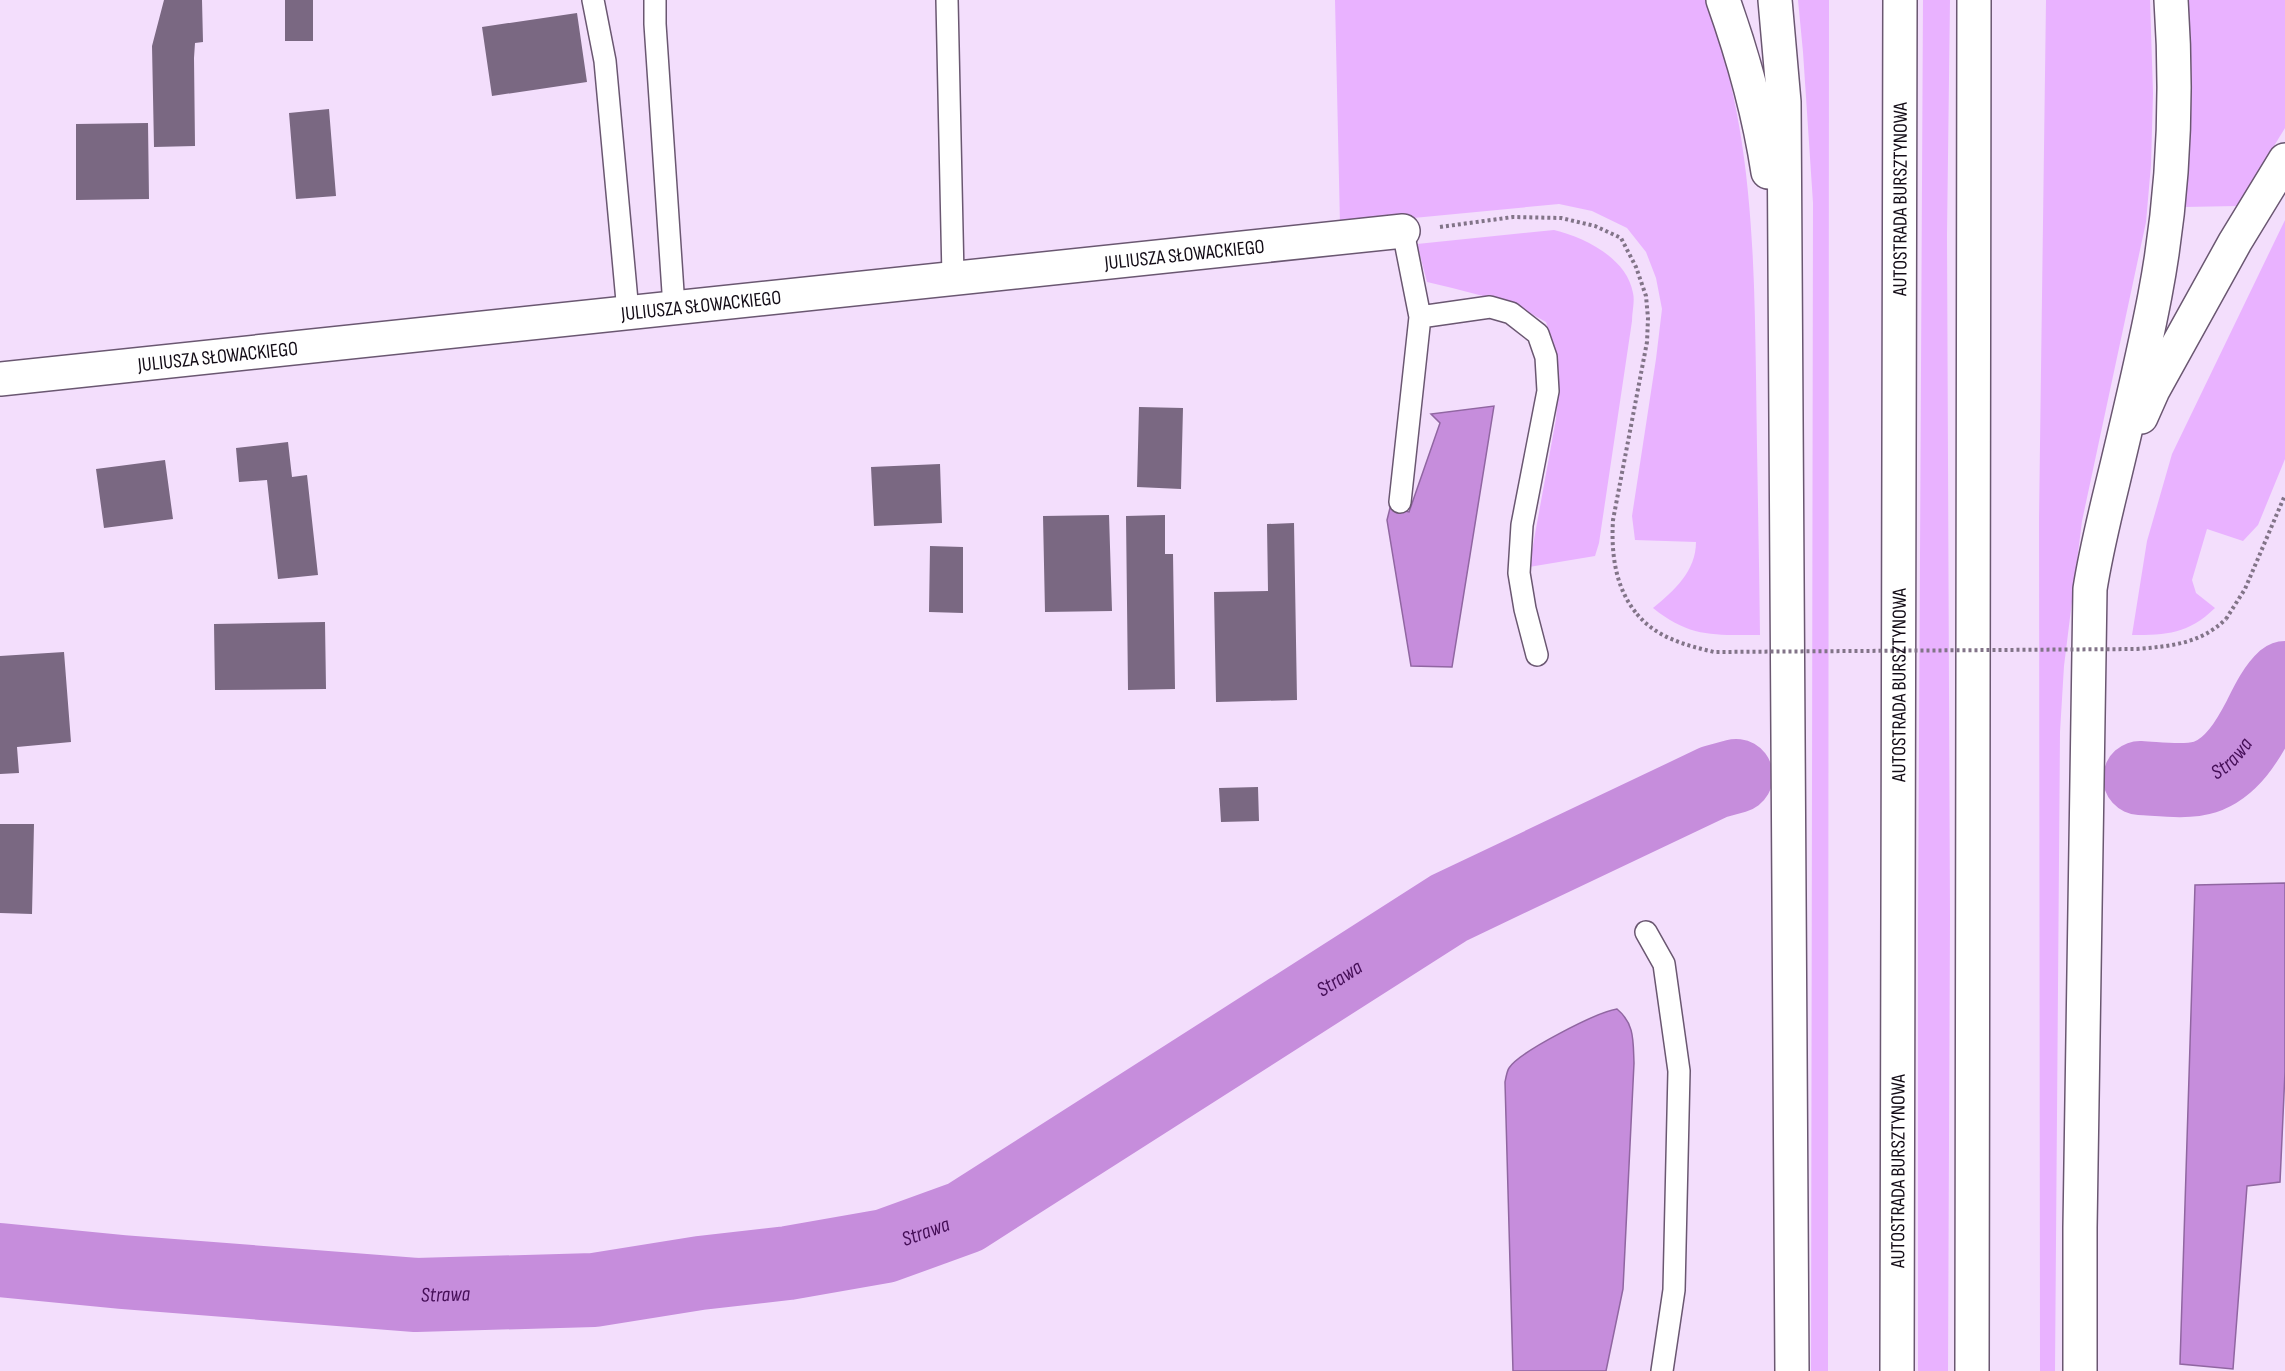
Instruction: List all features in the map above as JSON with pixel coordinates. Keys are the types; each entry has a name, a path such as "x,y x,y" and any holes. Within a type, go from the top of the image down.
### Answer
{"main road":[{"path":"1723,0 1739,44 1762,135 1785,286"},
{"path":"1775,0 1784,102 1792,1371"},
{"name":"AUTOSTRADA BURSZTYNOWA","path":"1897,1371 1900,0"},
{"path":"1972,1371 1974,0"},
{"path":"2080,1371 2080,1228 2090,589 2097,543 2155,295 2173,175 2176,80 2171,0"},
{"path":"2113,482 2153,390 2235,242 2285,160"},
{"name":"JULIUSZA SŁOWACKIEGO","path":"0,379 1403,231"}],"lane":[{"path":"593,0 605,61 628,312"},
{"path":"655,0 674,307"},
{"path":"947,0 953,277"},
{"path":"1400,502 1420,317 1403,231"},
{"path":"1420,317 1490,307 1511,312 1538,334 1546,357 1548,391 1522,525 1519,573 1525,609 1537,655"},
{"path":"1646,932 1664,964 1679,1071 1674,1290 1662,1371"}],"path":[{"path":"1403,231 1513,218 1561,218 1595,226 1621,238 1636,267 1646,296 1648,318 1647,342 1612,520 1611,545 1620,582 1629,604 1658,633 1681,644 1714,652 2137,649 2187,643 2203,637 2226,619 2245,589 2285,495"}],"shaded area":[{"path":"1335,0 1705,0 1721,46 1733,92 1747,185 1754,280 1760,635 1716,634 1691,630 1666,618 1653,608 1669,595 1688,571 1696,542 1635,540 1632,516 1662,309 1656,278 1646,252 1627,228 1592,211 1559,204 1340,225"},
{"path":"1798,0 1829,0 1828,1371 1811,1371 1813,203"},
{"path":"1923,0 1950,0 1947,235 1950,918 1948,1371 1918,1371"},
{"path":"2046,0 2150,0 2153,93 2151,165 2146,222 2082,521 2064,666 2060,732 2055,1371 2040,1371 2039,519"},
{"path":"2186,0 2285,0 2285,128 2237,206 2184,207"},
{"path":"2285,220 2285,459 2258,525 2243,541 2207,529 2192,580 2196,593 2215,608 2196,623 2177,631 2132,635 2147,541 2172,454"},
{"path":"1554,230 1591,244 1613,260 1629,281 1634,303 1599,543 1595,556 1529,567 1556,419 1558,359 1546,322 1503,302 1427,282 1417,244"},
{"path":"1494,406 1452,667 1411,666 1387,520 1390,508 1409,512 1440,423 1431,414"},
{"path":"2285,883 2285,1072 2280,1182 2247,1186 2233,1369 2180,1364 2195,885"},
{"path":"1617,1009 1630,1027 1634,1063 1623,1289 1606,1371 1513,1371 1505,1082 1507,1072 1516,1061 1542,1043 1593,1017"}],"building":[{"path":"164,0 202,0 203,42 195,43 194,58 195,146 154,147 152,46"},
{"path":"285,0 313,0 313,41 285,41"},
{"path":"577,13 587,82 492,96 482,27"},
{"path":"329,109 336,196 296,199 289,113"},
{"path":"148,123 149,199 76,200 76,124"},
{"path":"1139,407 1183,408 1181,489 1137,487"},
{"path":"288,442 292,477 307,475 318,575 278,579 267,480 239,482 236,448"},
{"path":"165,460 173,519 104,528 96,469"},
{"path":"940,464 942,523 874,526 871,467"},
{"path":"1109,515 1112,611 1045,612 1043,516"},
{"path":"1165,515 1165,554 1173,554 1175,689 1128,690 1126,516"},
{"path":"1294,523 1297,700 1216,702 1214,592 1268,591 1267,524"},
{"path":"930,546 963,547 963,613 929,612"},
{"path":"325,622 326,689 215,690 214,624"},
{"path":"64,652 71,742 17,747 19,773 0,774 0,656"},
{"path":"1258,787 1259,821 1221,822 1219,788"},
{"path":"0,824 34,824 32,914 0,913"}],"waterway":[{"name":"Strawa","path":"2140,778 2190,780 2215,773 2231,760 2244,744 2277,686 2285,678"},
{"name":"Strawa","path":"0,1260 416,1295 594,1290 700,1273 788,1263 885,1246 965,1217 1449,908 1714,782 1736,776"}]}
